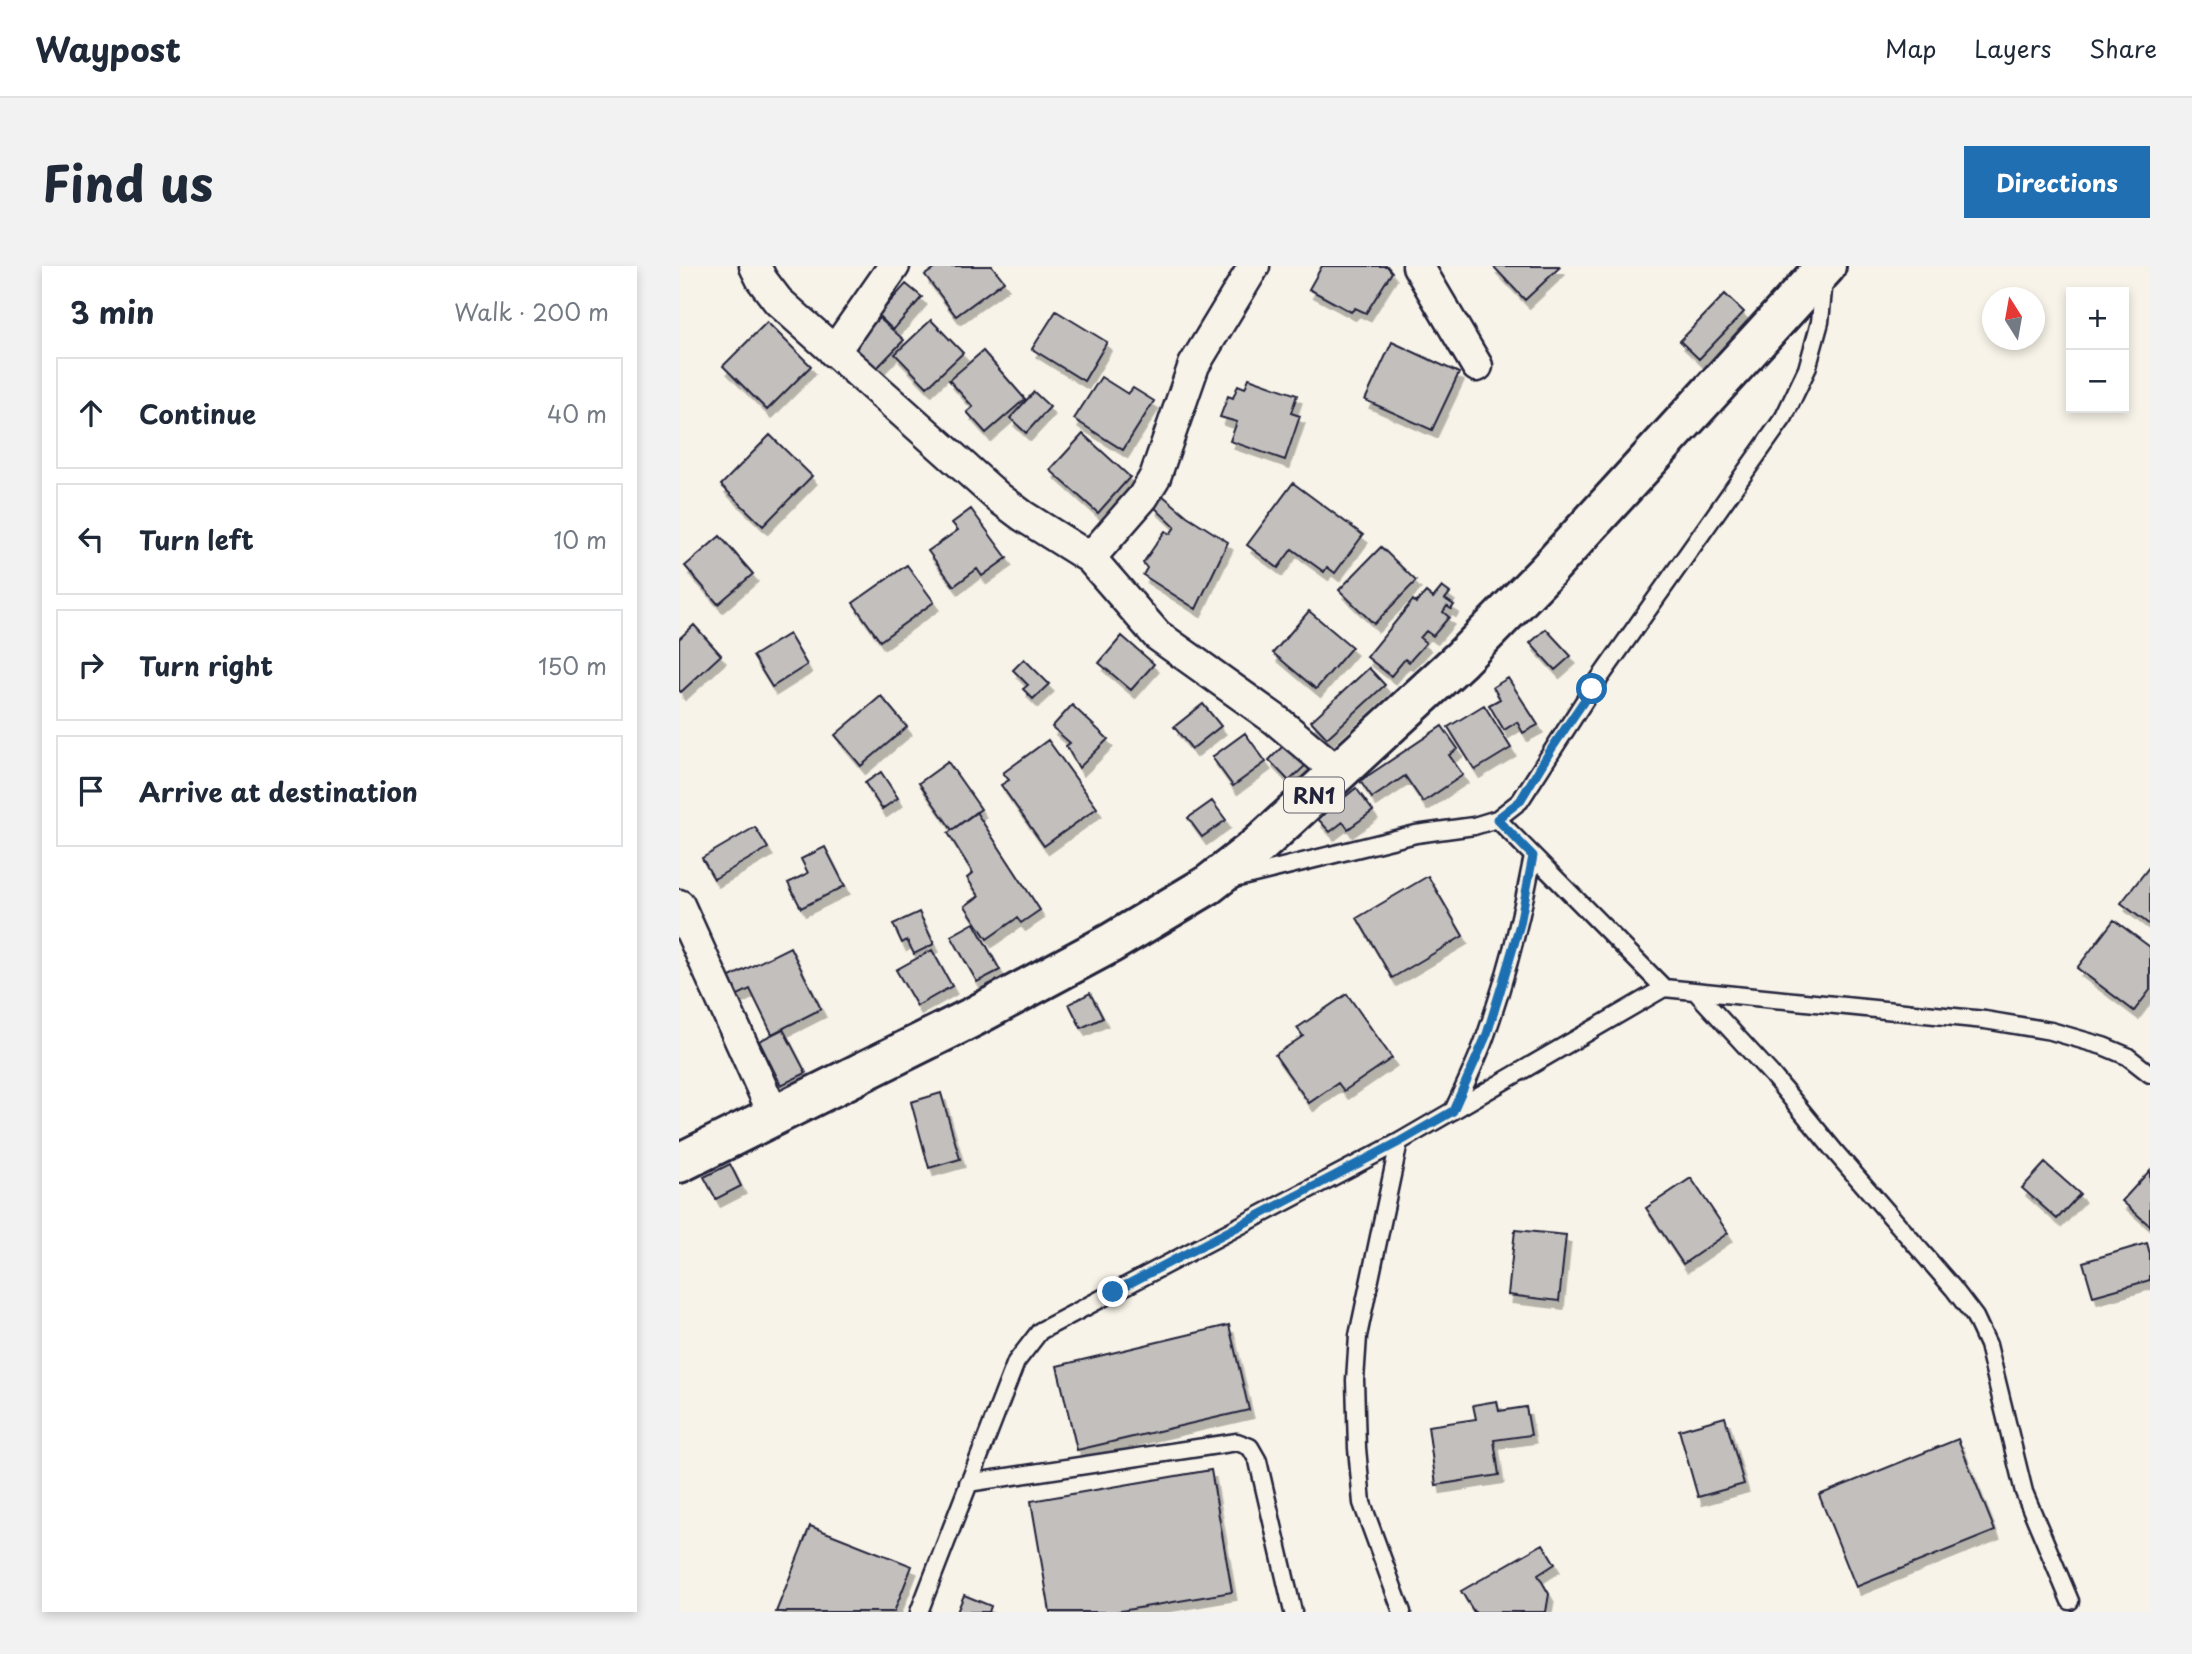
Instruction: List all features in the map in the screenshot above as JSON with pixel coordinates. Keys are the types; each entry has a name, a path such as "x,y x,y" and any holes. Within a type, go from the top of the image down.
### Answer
{"highway":[{"name":"RN1","path":"679,1163 973,1017 1111,943 1208,885 1258,846 1461,659 1546,572 1825,266"}],"street":[{"path":"755,266 778,301 999,498 1090,558 1157,635 1276,720 1339,772"},
{"path":"834,352 894,266"},
{"path":"1090,558 1143,497 1155,477 1194,365 1254,266"},
{"path":"1418,266 1477,366"},
{"path":"679,905 774,1115"}],"lane":[{"path":"1208,885 1416,834 1474,826 1497,819 1520,801 1592,689 1784,417 1807,369 1814,345 1820,322 1825,266"},
{"path":"1497,819 1664,988"},
{"path":"1453,1111 1487,1034 1520,924 1533,856"},
{"path":"919,1612 1016,1362 1040,1331 1399,1142 1664,988 1985,1020 2052,1031 2127,1056 2150,1074"},
{"path":"1695,991 1773,1076 1975,1317 1988,1345 2024,1492 2070,1601"},
{"path":"1399,1142 1358,1336 1355,1380 1362,1503 1402,1612"},
{"path":"968,1483 1237,1442 1251,1447 1258,1461 1291,1612"}],"building":[{"path":"938,266 992,266 1004,281 956,316 925,275"},
{"path":"1322,266 1387,266 1392,272 1366,313 1355,308 1351,312 1309,289"},
{"path":"1493,266 1559,266 1560,267 1525,300"},
{"path":"906,284 922,297 893,330 878,315"},
{"path":"1725,294 1744,312 1699,359 1680,341"},
{"path":"1056,311 1107,342 1084,381 1032,349"},
{"path":"879,318 904,340 875,370 851,348"},
{"path":"931,320 963,353 927,387 895,354"},
{"path":"767,322 811,366 767,410 723,366"},
{"path":"1392,342 1459,373 1432,430 1365,400"},
{"path":"983,351 1025,399 986,433 967,412 973,407 949,380"},
{"path":"1101,377 1128,394 1133,388 1154,401 1123,450 1074,419"},
{"path":"1249,378 1297,395 1291,413 1300,416 1285,460 1230,441 1237,422 1220,417 1228,396 1233,398 1238,385 1245,388"},
{"path":"1034,392 1050,407 1026,433 1010,418"},
{"path":"1083,434 1130,477 1098,513 1050,470"},
{"path":"770,435 812,476 763,526 721,485"},
{"path":"1293,483 1363,535 1335,573 1327,567 1324,572 1292,549 1278,568 1247,545"},
{"path":"1162,495 1187,516 1228,542 1196,609 1143,575 1147,568 1143,563 1165,531 1170,534 1175,527 1153,506"},
{"path":"971,509 1007,558 982,576 977,569 954,586 928,551 958,530 952,523"},
{"path":"720,536 753,574 718,604 685,566"},
{"path":"1381,547 1416,581 1374,624 1339,590"},
{"path":"907,565 934,602 880,641 853,603"},
{"path":"1442,587 1450,593 1445,599 1454,605 1451,609 1447,606 1443,612 1449,617 1433,636 1426,631 1420,638 1426,643 1409,662 1405,659 1391,676 1367,657 1413,600 1416,603 1426,592 1433,598"},
{"path":"1309,611 1352,647 1316,689 1273,653"},
{"path":"694,625 721,655 681,692 679,639"},
{"path":"1546,629 1571,656 1555,670 1530,643"},
{"path":"789,634 807,665 772,687 753,656"},
{"path":"1122,636 1154,664 1131,690 1099,663"},
{"path":"1024,659 1049,684 1033,699 1023,689 1028,685 1013,670"},
{"path":"1369,668 1385,685 1327,738 1311,721"},
{"path":"1508,678 1538,725 1523,733 1517,722 1504,730 1489,705 1500,699 1493,687"},
{"path":"881,696 907,727 861,766 835,735"},
{"path":"1203,704 1221,726 1192,749 1174,727"},
{"path":"1072,705 1108,739 1079,768 1066,746 1070,743 1052,727"},
{"path":"1484,705 1511,748 1475,770 1448,727"},
{"path":"1442,726 1458,749 1449,755 1463,775 1423,802 1405,776 1372,798 1360,781"},
{"path":"1245,733 1266,762 1233,786 1212,757"},
{"path":"1048,740 1097,808 1044,846 1001,785 1009,780 1003,773"},
{"path":"1287,742 1307,764 1289,781 1269,760"},
{"path":"948,762 981,809 952,830 919,783"},
{"path":"881,772 898,798 882,809 865,783"},
{"path":"1356,788 1373,811 1348,829 1343,822 1330,832 1318,819"},
{"path":"1212,801 1226,820 1202,837 1188,818"},
{"path":"976,812 1040,910 1021,923 1017,918 987,939 965,906 979,896 967,878 973,873 948,833"},
{"path":"755,827 768,848 714,879 702,858"},
{"path":"825,847 845,886 801,908 788,883 808,873 801,859"},
{"path":"2150,866 2150,925 2121,903"},
{"path":"1428,876 1463,936 1392,978 1357,918"},
{"path":"919,912 934,944 914,954 907,940 902,943 893,924"},
{"path":"2114,920 2150,947 2150,990 2134,1011 2077,968"},
{"path":"974,923 1000,970 977,982 951,936"},
{"path":"790,947 821,1009 772,1034 750,989 736,996 728,978"},
{"path":"932,950 952,986 917,1006 896,970"},
{"path":"1090,993 1103,1018 1081,1028 1069,1004"},
{"path":"1347,994 1392,1058 1344,1091 1338,1083 1309,1103 1275,1055 1303,1036 1297,1028"},
{"path":"783,1029 806,1073 781,1085 759,1041"},
{"path":"941,1093 960,1159 929,1168 911,1102"},
{"path":"2045,1163 2080,1194 2057,1219 2022,1188"},
{"path":"730,1164 741,1186 716,1199 704,1177"},
{"path":"2150,1170 2150,1226 2122,1201"},
{"path":"1691,1178 1728,1233 1683,1264 1646,1208"},
{"path":"1515,1230 1566,1235 1559,1301 1508,1295"},
{"path":"2147,1243 2150,1254 2150,1280 2093,1296 2083,1262"},
{"path":"1229,1325 1249,1410 1077,1450 1057,1366"},
{"path":"1497,1401 1499,1411 1526,1407 1531,1435 1494,1440 1499,1475 1436,1485 1428,1426 1476,1419 1473,1405"},
{"path":"1725,1417 1744,1484 1698,1497 1679,1430"},
{"path":"1958,1439 1995,1531 1856,1587 1819,1495"},
{"path":"1211,1470 1232,1592 1115,1612 1050,1612 1031,1501"},
{"path":"810,1526 912,1566 894,1612 776,1612"},
{"path":"1543,1544 1555,1564 1538,1575 1549,1594 1546,1612 1474,1612 1461,1591"},
{"path":"964,1595 991,1606 989,1612 957,1612"}],"route":[{"path":"1113,1292 1453,1111 1487,1034 1520,924 1533,856 1497,819 1520,801 1592,689"}]}
